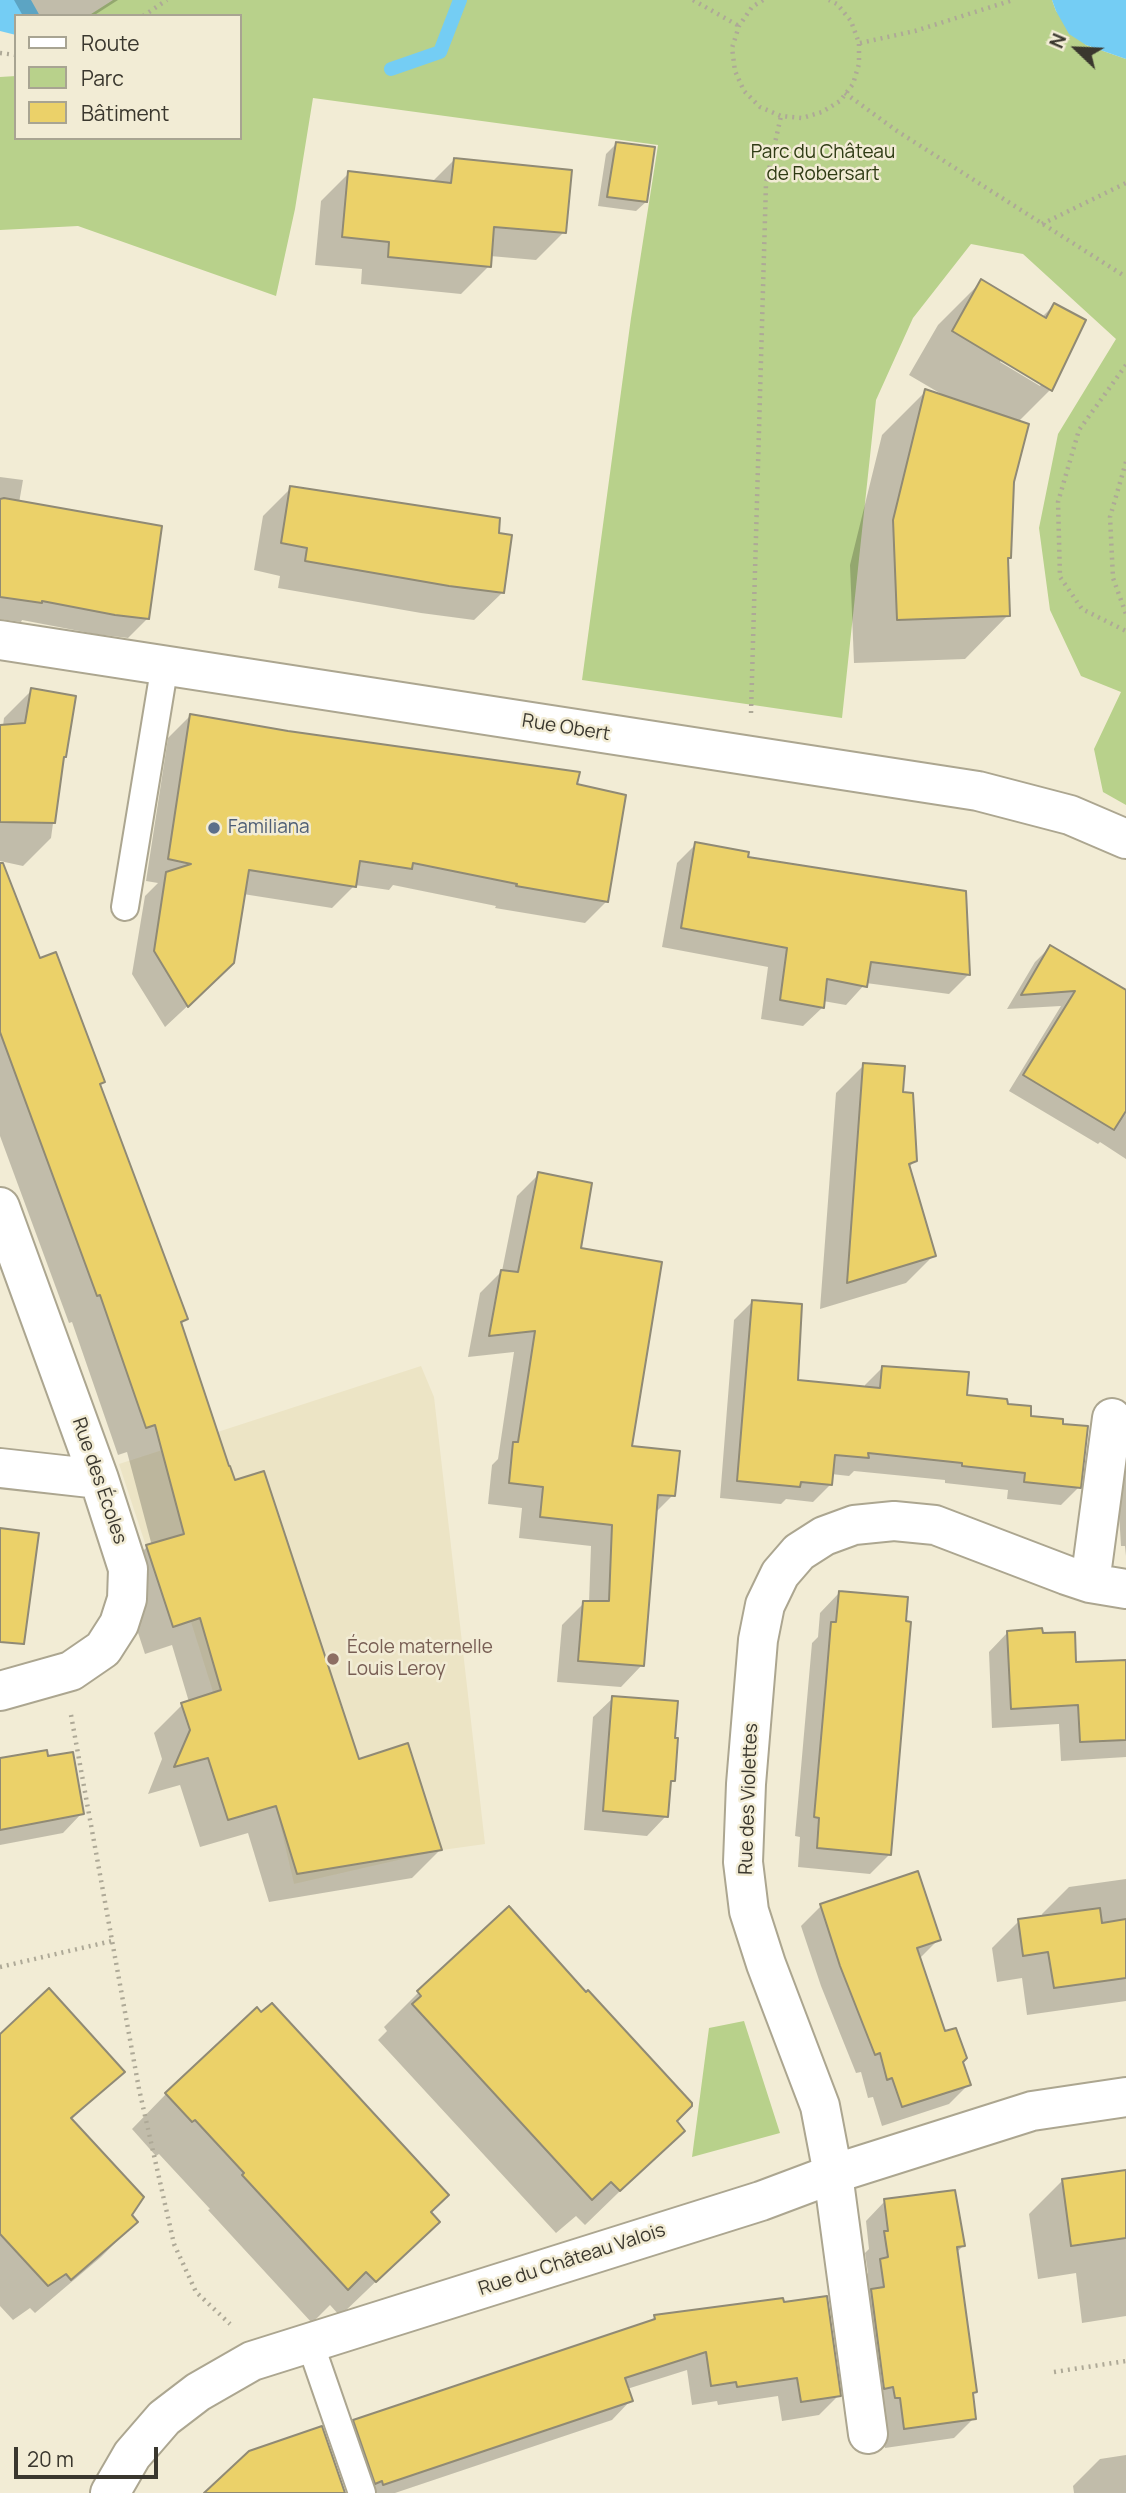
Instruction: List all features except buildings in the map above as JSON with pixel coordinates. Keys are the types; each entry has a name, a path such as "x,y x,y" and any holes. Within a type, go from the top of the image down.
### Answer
{"street":[{"name":"Rue Obert","path":"0,640 988,793 1070,815 1126,839"},
{"name":"Rue des Écoles","path":"0,1207 99,1479 128,1569 127,1599 119,1625 103,1649 71,1671 0,1690"},
{"name":"Rue des Violettes","path":"868,2434 833,2174 820,2106 766,1964 749,1911 743,1862 746,1784 758,1640 765,1605 780,1574 799,1552 824,1536 854,1525 894,1521 935,1525 1108,1586 1112,1418"},
{"path":"0,1468 99,1479"},
{"name":"Rue du Château Valois","path":"110,2493 132,2455 164,2418 198,2392 252,2361 761,2201 833,2174 1032,2111 1126,2097"}],"lane":[{"path":"125,907 165,664"},
{"path":"310,2343 362,2493"}],"path":[{"path":"146,14 167,0"},
{"path":"693,0 739,26"},
{"path":"763,0 752,7 739,26 732,48 734,71 744,92 760,107 781,116 802,118 822,112 840,101 853,84 859,64 859,43 851,21 837,4 829,0"},
{"path":"859,43 915,31 1015,0"},
{"path":"845,93 897,131 1126,277"},
{"path":"746,756 752,706 766,183 781,116"},
{"path":"1042,224 1126,183"},
{"path":"1126,365 1079,430 1058,502 1060,577 1082,609 1126,631"},
{"path":"1126,462 1110,517 1113,578 1126,614"},
{"path":"63,1673 139,2089 174,2244 196,2292 234,2328 252,2361"},
{"path":"0,1967 112,1941"},
{"path":"1054,2372 1126,2361"}],"shaded area":[{"name":"École maternelle Louis Leroy","path":"421,1366 434,1397 485,1844 442,1850 294,1884 276,1807 228,1820 208,1758 193,1762 186,1739 190,1730 183,1709 213,1692 191,1622 179,1625 170,1619 119,1464"}],"green space":[{"name":"Parc du Château de Robersart","path":"113,0 1052,0 1056,11 1086,45 1126,59 1126,805 1103,792 1094,749 1121,692 1081,676 1050,610 1039,528 1058,434 1116,339 1023,254 971,244 913,318 876,400 842,718 582,680 631,318 658,145 313,98 295,209 276,296 78,226 0,230 0,77 14,76 14,140 242,140 242,14 91,14"},
{"path":"744,2021 780,2133 692,2157 709,2028"}],"water":[{"path":"0,0 31,0 39,14 14,14 14,34 0,31"},
{"path":"1052,0 1126,0 1126,59 1086,45 1069,34"}],"waterway":[{"path":"391,69 440,52 460,0"}],"place":[{"name":"Familiana","path":"214,828"},
{"name":"École maternelle Louis Leroy","path":"333,1659"}]}
